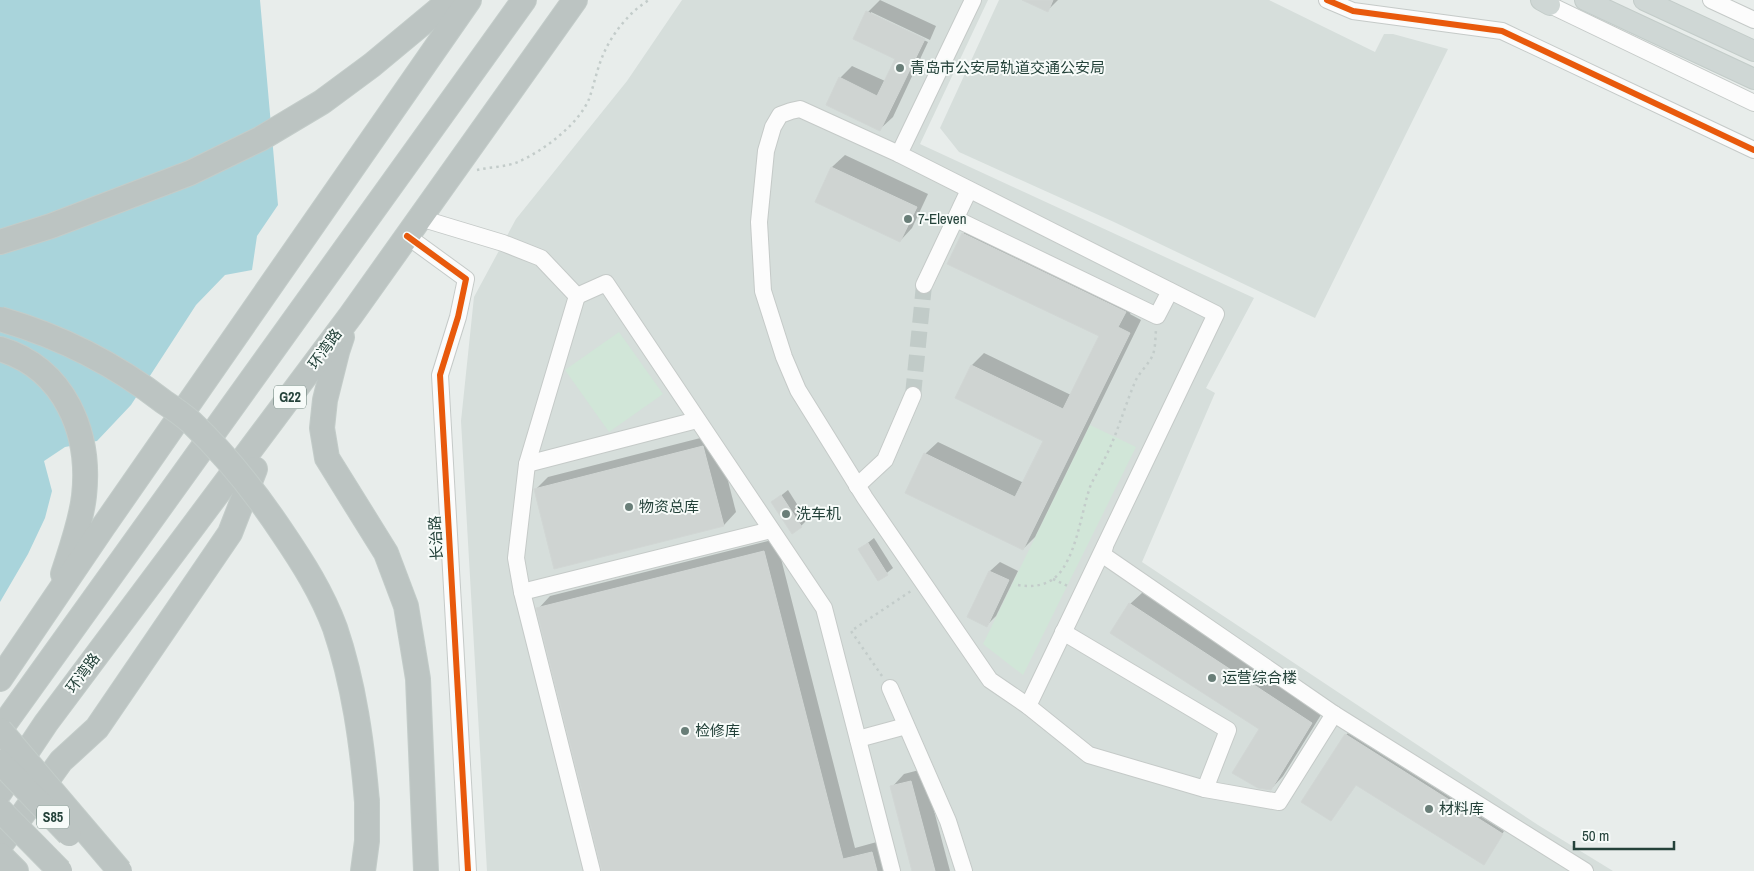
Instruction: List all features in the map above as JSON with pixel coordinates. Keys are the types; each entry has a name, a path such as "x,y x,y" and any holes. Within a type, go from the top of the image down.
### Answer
{"highway":[{"path":"0,242 51,226 190,173 260,139 322,102 379,59 438,11 448,0"},
{"path":"0,679 469,0"},
{"name":"G22","path":"0,730 524,0"},
{"name":"环湾路","path":"0,792 46,723 351,315 575,0"},
{"path":"351,315 337,352 325,400 322,428 328,458 386,553 406,606 418,679 426,866"},
{"path":"0,319 62,342 108,364 151,392 190,421 217,448 258,498 316,584 334,628 352,693 363,754 367,802 367,841 362,871"},
{"path":"0,349 16,354 43,373 62,393 76,419 85,454 84,496 78,524 55,600"},
{"path":"0,846 61,761 98,728 230,533 277,414"},
{"path":"0,730 120,871"},
{"name":"S85","path":"0,762 105,871"},
{"name":"S85","path":"0,810 60,871"},
{"path":"0,855 16,871"}],"main road":[{"path":"1585,0 1754,79"},
{"path":"1644,0 1754,51"}],"street":[{"path":"899,154 973,0"},
{"path":"1327,0 1353,11 1502,31 1754,150"},
{"path":"1711,0 1754,20"},
{"path":"1545,2 1754,103"},
{"path":"1028,706 1216,314 899,154 800,110 780,115 773,127 766,151 759,222 763,291 784,357 798,390 857,486 990,680 1028,706 1089,755 1205,789 1279,802 1334,714"},
{"path":"924,285 969,190"},
{"path":"956,219 1157,316 1170,291"},
{"path":"413,227 504,243 541,258 577,296"},
{"name":"长治路","path":"413,227 466,279 458,317 440,375 468,871"},
{"path":"592,871 522,592 516,558 526,464 577,296 606,283 824,608 892,871"},
{"path":"857,486 885,460 913,394"},
{"path":"526,464 698,420"},
{"path":"522,592 771,530"},
{"path":"1105,546 1103,555 1334,714 1585,871"},
{"path":"1063,632 1228,730 1205,789"},
{"path":"890,688 948,821 964,871"},
{"path":"858,738 906,726"}],"path":[{"path":"451,174 517,162 547,146 579,116 588,100 603,54 614,34 639,6 649,0"},
{"path":"1018,585 1037,586 1053,579 1061,570 1073,549 1094,477 1104,460 1135,381 1152,358 1157,316"},
{"path":"1053,579 1082,594"},
{"path":"890,688 851,631 912,590"}],"shaded area":[{"path":"682,0 988,0 920,144 1254,298 1206,388 1215,393 1142,562 1538,825 1613,871 487,871 461,421 474,297 516,219 627,81"},
{"path":"999,0 1269,0 1375,52 1384,34 1393,34 1448,49 1315,318 1114,222 959,152 940,128"}],"green space":[{"path":"619,332 663,394 609,432 565,370"},
{"path":"1090,425 1136,447 1023,675 983,644"}],"water":[{"path":"0,0 260,0 278,205 257,236 252,270 225,275 196,305 131,405 97,441 65,447 44,461 52,491 45,518 28,554 0,602"}],"building":[{"path":"1022,0 1053,0 1048,12"},
{"name":"青岛市公安局轨道交通公安局","path":"866,11 925,39 880,131 826,105 839,77 877,96 895,59 853,39"},
{"path":"831,167 917,207 900,242 815,202"},
{"path":"962,233 1126,312 1118,327 1130,333 1023,550 905,493 924,453 1015,497 1043,441 955,398 971,365 1063,409 1099,336 947,264"},
{"name":"物资总库","path":"703,446 724,526 554,569 534,489"},
{"name":"洗车机","path":"781,495 802,527 792,534 771,502"},
{"name":"洗车机","path":"868,543 888,575 878,581 858,549"},
{"name":"检修库","path":"764,551 843,859 872,852 877,871 602,871 536,608"},
{"path":"989,571 1009,580 987,627 967,617"},
{"name":"运营综合楼","path":"1129,603 1312,723 1271,790 1258,788 1232,773 1259,729 1110,633"},
{"name":"材料库","path":"1345,734 1503,834 1484,865 1356,785 1331,821 1301,802"},
{"path":"911,781 935,871 912,871 890,786"}],"tunnel":[{"path":"913,395 924,285"}],"cycle path":[{"path":"1327,0 1353,11 1502,31 1754,150"},
{"path":"407,236 466,279 458,317 440,375 468,871"}],"place":[{"name":"青岛市公安局轨道交通公安局","path":"900,68"},
{"name":"7-Eleven","path":"908,219"},
{"name":"物资总库","path":"629,507"},
{"name":"洗车机","path":"786,514"},
{"name":"运营综合楼","path":"1212,678"},
{"name":"检修库","path":"685,731"},
{"name":"材料库","path":"1429,809"}]}
